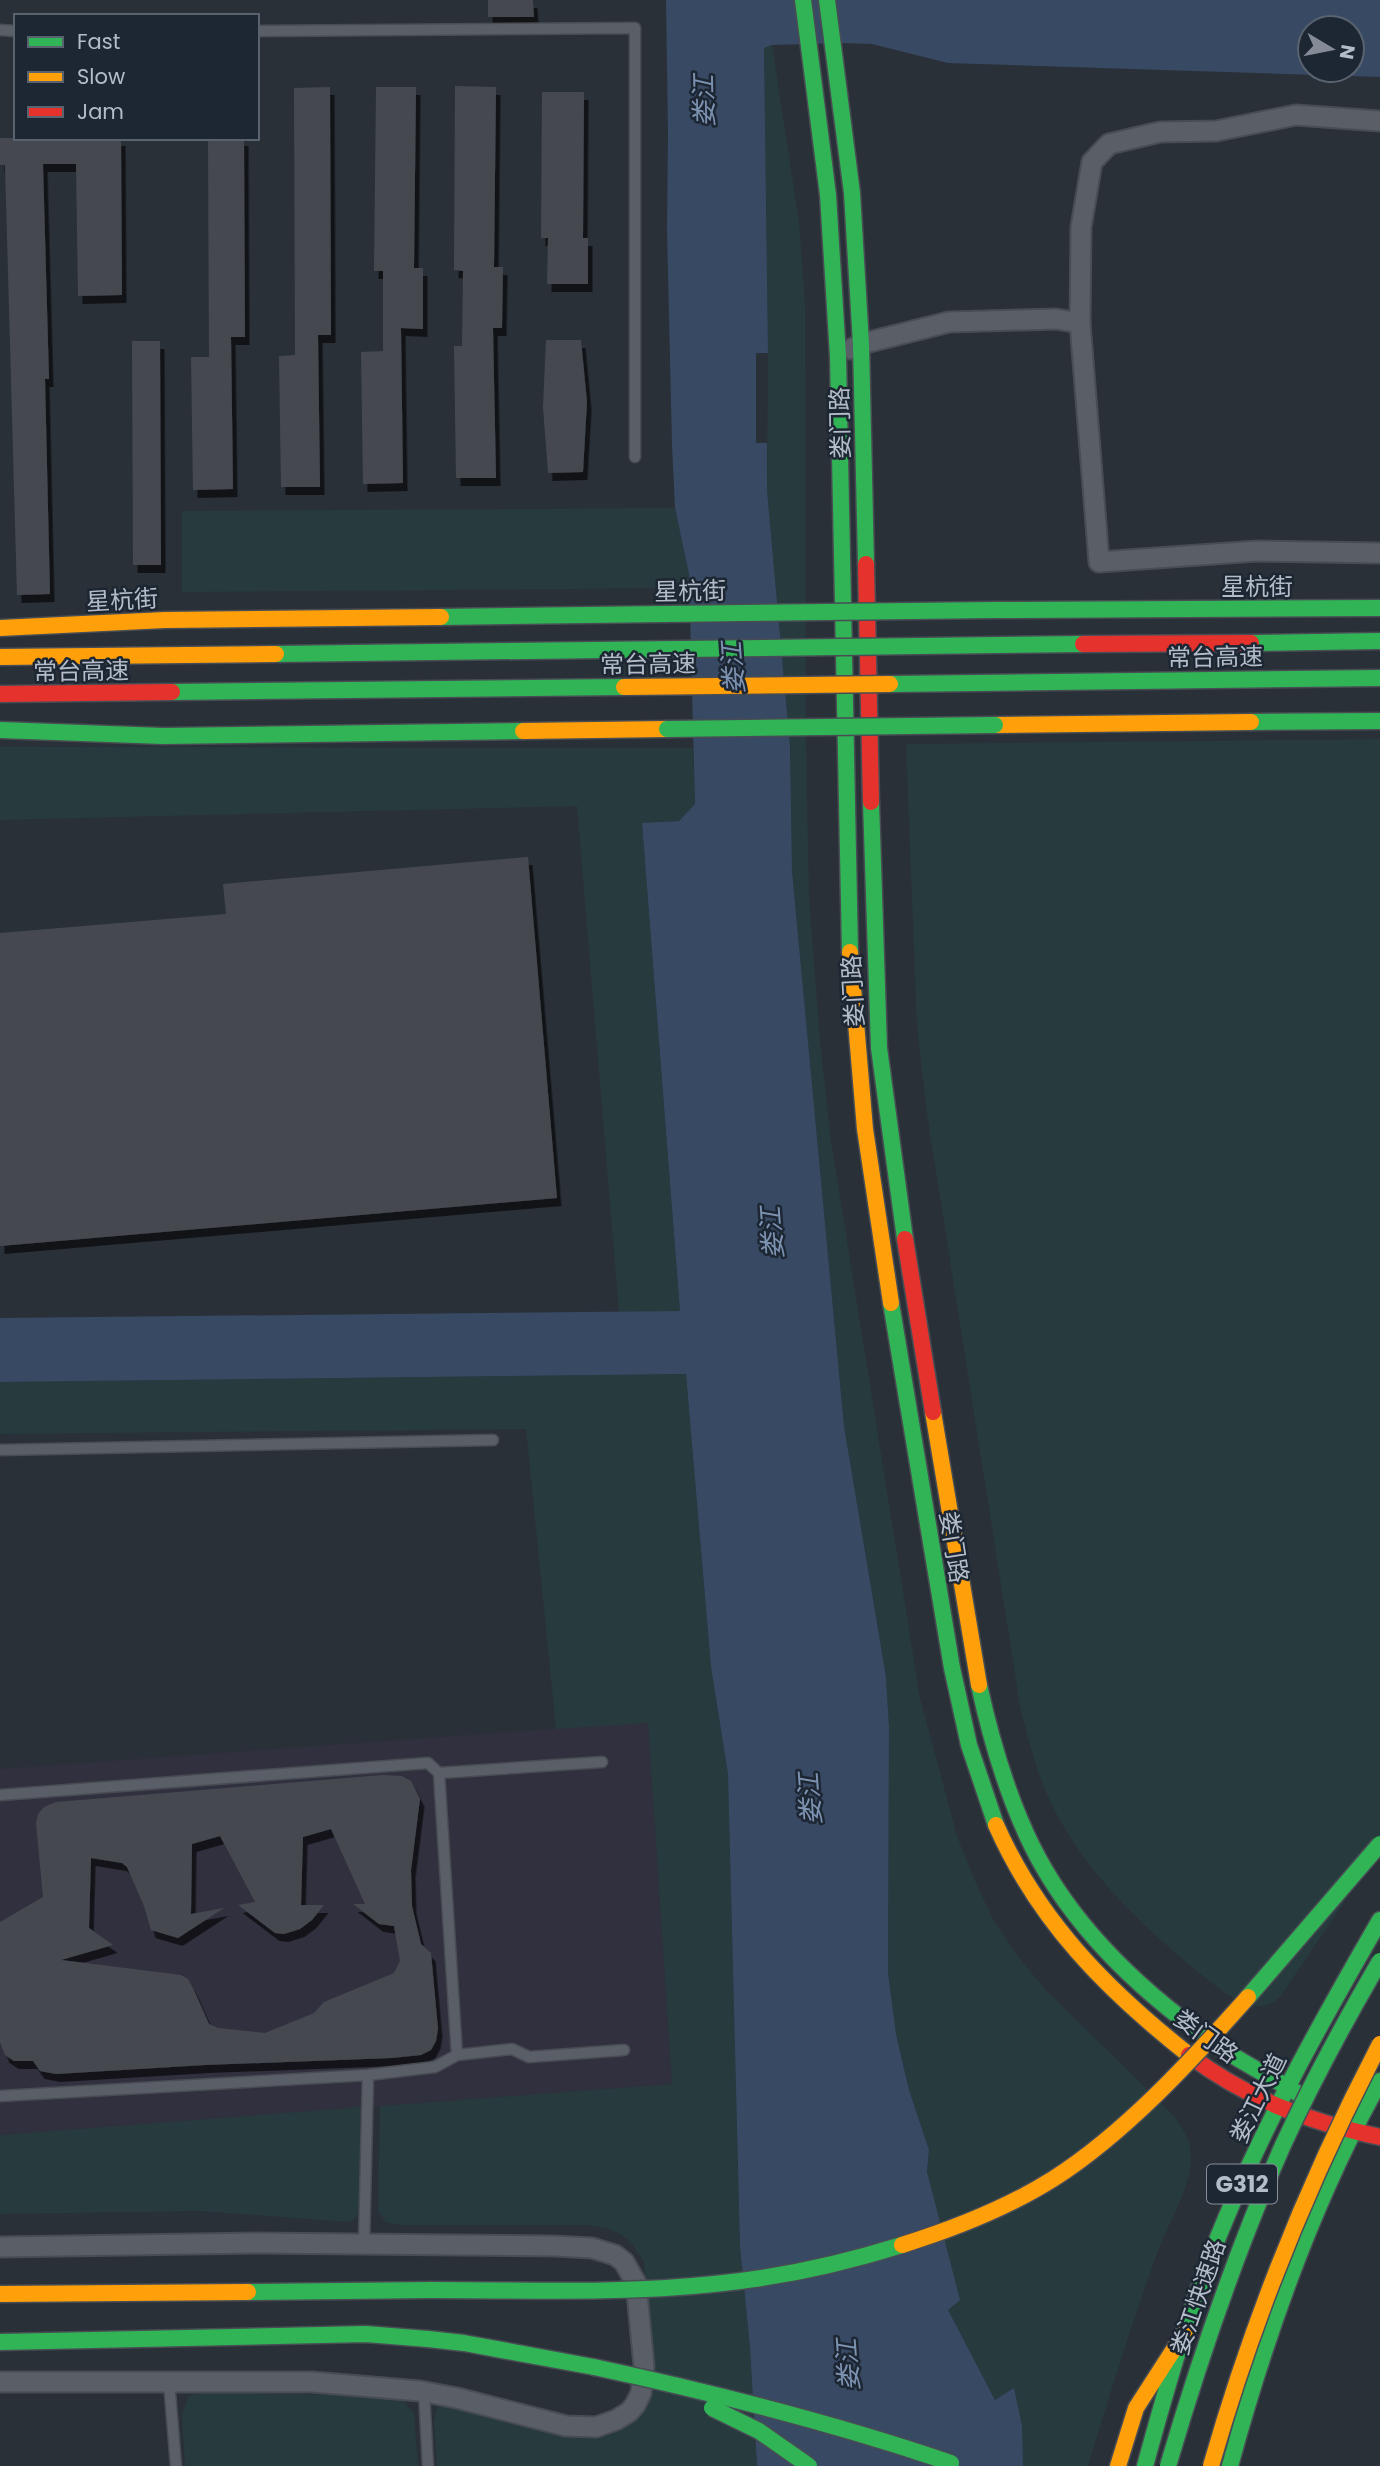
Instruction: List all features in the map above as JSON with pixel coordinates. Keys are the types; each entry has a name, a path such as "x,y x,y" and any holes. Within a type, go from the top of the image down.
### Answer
{"main road":[{"name":"娄门路","path":"803,0 828,195 838,356 849,942 856,1050 878,1221 959,1705 974,1760 1006,1845 1026,1884 1055,1926 1121,1997 1209,2068 1277,2107 1355,2132"},
{"name":"娄门路","path":"827,0 852,192 861,344 873,920 879,1048 901,1217 971,1647 982,1699 997,1753 1027,1835 1046,1872 1074,1911 1138,1979 1178,2015 1223,2049 1288,2086 1355,2132"},
{"name":"星杭街","path":"0,628 180,620 1380,608"},
{"name":"常台高速","path":"0,657 1380,641"},
{"name":"常台高速","path":"0,694 1380,678"},
{"path":"0,730 176,736 1380,721"},
{"path":"0,2294 606,2290 724,2283 824,2267 886,2251 947,2230 1004,2205 1061,2173 1122,2124 1222,2025 1380,1844"},
{"name":"娄江大道","path":"1145,2466 1185,2332 1214,2250 1277,2107 1380,1920"},
{"name":"娄江快速路","path":"1168,2466 1205,2340 1257,2202 1324,2062 1380,1961"},
{"path":"1211,2466 1243,2355 1296,2216 1327,2147 1380,2044"},
{"path":"1230,2466 1261,2360 1286,2291 1312,2225 1380,2081"},
{"path":"1355,2132 1380,2137"},
{"path":"1118,2466 1136,2408 1185,2332"},
{"path":"0,2342 366,2334 464,2343 694,2388 831,2424 957,2466"},
{"path":"594,2367 688,2398 730,2416 759,2431 809,2466"}],"street":[{"path":"1380,121 1296,115 1216,131 1160,132 1109,144 1092,162 1083,214 1080,323 1100,562 1257,551 1380,553"},
{"path":"838,356 861,344 948,322 1056,319 1080,323"},
{"path":"0,2247 204,2243 592,2248 619,2258 636,2283 644,2365 641,2393 635,2405 616,2420 589,2428 566,2426 424,2392 312,2382 0,2382"}],"lane":[{"path":"259,30 635,28 635,457"},
{"path":"0,1450 494,1440"},
{"path":"439,1773 602,1762"},
{"path":"0,1795 428,1763 439,1773 457,2055"},
{"path":"0,2096 368,2075 435,2067 457,2055 513,2049 529,2057 624,2050"},
{"path":"364,2244 368,2075"},
{"path":"169,2380 176,2466"},
{"path":"424,2392 428,2466"}],"shaded area":[{"path":"648,1722 672,2084 0,2135 0,1769"}],"green space":[{"path":"772,45 799,222 805,303 809,897 820,1041 831,1141 920,1698 957,1836 993,1919 1017,1955 1046,1990 1174,2116 1187,2136 1191,2154 1187,2183 1148,2277 1088,2466 1023,2466 1014,2389 995,2400 947,2310 927,2172 929,2150 909,2090 896,2034 888,1973 889,1727 886,1677 844,1426 792,871 790,747 767,490 764,48"},
{"path":"675,508 689,573 689,588 182,592 182,511"},
{"path":"1380,739 1380,1849 1280,1997 1269,2004 1256,2006 1232,1997 1197,1971 1155,1935 1096,1873 1064,1828 1051,1803 1029,1743 1020,1706 927,1114 917,1026 906,744"},
{"path":"0,747 693,748 695,804 679,821 642,823 680,1311 619,1312 577,806 0,820"},
{"path":"686,1374 711,1667 728,1774 740,2246 750,2348 757,2466 437,2466 434,2420 438,2406 456,2407 575,2432 639,2414 651,2393 653,2367 644,2262 630,2241 620,2234 607,2228 588,2225 400,2225 386,2222 378,2211 380,2106 672,2084 648,1723 556,1729 526,1429 0,1434 0,1382"},
{"path":"361,2107 359,2206 358,2214 350,2222 200,2211 0,2214 0,2135"},
{"path":"201,2392 379,2396 404,2402 414,2413 418,2466 185,2466 182,2414 189,2396"}],"water":[{"name":"娄江","path":"666,0 1380,0 1380,77 1366,77 1366,14 1296,14 1296,74 948,63 872,44 772,45 764,48 768,353 756,353 756,443 767,443 767,490 790,747 792,871 844,1426 886,1677 889,1727 888,1973 896,2034 909,2090 929,2150 927,2172 960,2300 948,2310 995,2400 1014,2388 1022,2426 1023,2466 757,2466 750,2348 740,2246 728,1774 711,1667 686,1374 0,1382 0,1318 680,1311 642,823 679,821 695,804 689,574 675,508 667,229"}],"building":[{"path":"488,0 533,0 534,17 488,17"},
{"path":"455,86 496,87 494,267 503,267 502,328 493,328 496,478 456,478 454,346 462,346 463,271 454,270"},
{"path":"330,87 331,335 318,335 320,487 281,487 279,356 295,355 294,88"},
{"path":"376,87 416,87 414,268 423,268 423,329 401,328 403,483 363,484 361,352 383,351 383,271 374,271"},
{"path":"542,92 584,92 583,238 588,238 588,284 547,284 548,238 541,238"},
{"path":"0,138 121,140 122,295 78,296 76,164 43,164 49,379 45,379 50,594 17,595 5,165 0,165"},
{"path":"208,140 244,140 245,337 231,337 233,489 193,490 191,357 209,357"},
{"path":"546,340 581,340 587,402 583,472 548,473 543,407"},
{"path":"132,341 160,341 161,565 133,565"},
{"path":"528,857 557,1198 0,1246 0,933 226,914 223,884"},
{"path":"383,1775 402,1776 411,1781 420,1799 411,1870 412,1906 421,1944 431,1953 438,2029 431,2050 421,2055 391,2058 56,2074 40,2071 33,2061 14,2061 5,2055 0,2042 0,1922 43,1897 36,1823 38,1814 44,1807 56,1802","holes":["331,1829 365,1904 353,1904 379,1924 394,1926 400,1961 394,1973 324,2002 314,2013 265,2033 218,2028 209,2024 188,1979 181,1975 61,1960 113,1945 89,1928 91,1858 122,1863 127,1867 151,1930 178,1938 224,1908 191,1914 192,1844 220,1836 255,1902 238,1905 275,1933 284,1934 300,1929 312,1920 324,1905 301,1905 303,1837"]}],"traffic: fast":[{"path":"803,0 828,195 838,356 850,952"},
{"path":"827,0 852,193 861,344 866,564"},
{"path":"994,610 1380,608"},
{"path":"664,614 994,610"},
{"path":"441,617 664,614"},
{"path":"1251,643 1380,641"},
{"path":"276,654 1083,644"},
{"path":"890,684 1380,678"},
{"path":"172,692 624,687"},
{"path":"1251,722 1380,721"},
{"path":"667,729 995,725"},
{"path":"0,730 163,736 523,731"},
{"path":"871,802 879,1048 905,1239"},
{"path":"891,1303 952,1668 969,1745 996,1825"},
{"path":"979,1685 1007,1787 1032,1846 1068,1905 1090,1933 1140,1984 1195,2029 1233,2056 1305,2098"},
{"path":"1248,1997 1380,1844"},
{"path":"1145,2466 1191,2309 1226,2218 1279,2104 1380,1920"},
{"path":"1168,2466 1220,2304 1266,2184 1317,2075 1380,1961"},
{"path":"1230,2466 1259,2367 1293,2269 1333,2173 1380,2081"},
{"path":"431,2290 608,2290 714,2284 809,2269 902,2245"},
{"path":"248,2292 431,2290"},
{"path":"0,2342 366,2334 428,2339"},
{"path":"428,2339 594,2367"},
{"path":"594,2367 774,2410 951,2463"},
{"path":"712,2408 759,2431 809,2466"}],"traffic: slow":[{"path":"0,628 165,620 441,617"},
{"path":"0,657 276,654"},
{"path":"624,687 890,684"},
{"path":"995,725 1251,722"},
{"path":"523,731 667,729"},
{"path":"850,952 865,1129 891,1303"},
{"path":"933,1412 979,1685"},
{"path":"996,1825 1033,1893 1078,1952 1130,2005 1189,2055"},
{"path":"902,2245 960,2225 998,2208 1035,2190 1079,2161 1156,2095 1248,1997"},
{"path":"1211,2466 1245,2357 1285,2251 1306,2199 1380,2044"},
{"path":"0,2294 248,2292"},
{"path":"1118,2466 1136,2408 1185,2332"}],"traffic: jam":[{"path":"866,564 871,802"},
{"path":"1083,644 1251,643"},
{"path":"0,694 172,692"},
{"path":"905,1239 933,1412"},
{"path":"1189,2055 1233,2084 1280,2107 1328,2124 1380,2137"}]}
